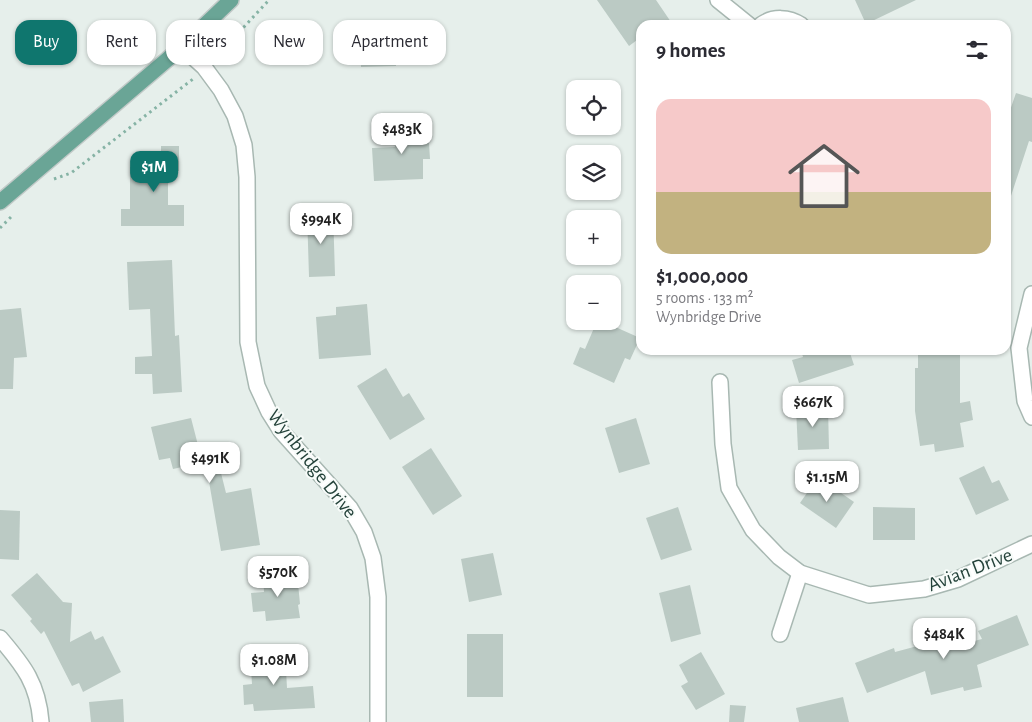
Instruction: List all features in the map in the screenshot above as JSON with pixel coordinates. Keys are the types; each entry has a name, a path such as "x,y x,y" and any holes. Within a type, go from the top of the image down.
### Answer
{"main road":[{"path":"210,20 231,0"},
{"path":"0,202 166,61"}],"street":[{"path":"718,0 743,20"},
{"path":"774,20 790,20"},
{"name":"Wynbridge Drive","path":"201,65 221,90 235,116 244,145 248,177 248,342 257,386 269,412 281,431 350,508 364,532 373,558 378,597 378,722"},
{"path":"1032,294 1019,348 1025,402 1032,417"},
{"name":"Avian Drive","path":"720,382 723,444 729,488 753,530 779,557 800,573 868,595 924,589 958,579 1032,544"},
{"path":"780,634 800,573"},
{"path":"0,638 28,673 38,698 41,722"}],"path":[{"path":"47,182 71,173 206,70 223,48 269,0"},
{"path":"0,228 13,215"}],"building":[{"path":"597,0 656,0 670,20 636,20 636,41 629,46"},
{"path":"855,0 916,0 874,20 864,20"},
{"path":"361,65 396,66 361,67"},
{"path":"1016,93 1032,98 1032,142 1029,141 1011,196 1011,108"},
{"path":"419,122 420,143 429,143 430,159 423,159 423,179 374,181 372,148 395,147 394,123"},
{"path":"161,146 179,146 179,171 168,171 168,205 184,205 184,226 121,226 121,209 130,209 130,167 147,167 147,155 161,155"},
{"path":"333,212 335,276 309,277 307,213"},
{"path":"172,260 175,336 179,335 182,392 153,394 152,374 135,374 135,357 152,356 150,309 129,310 127,262"},
{"path":"367,304 371,355 319,359 316,317 336,315 336,307"},
{"path":"21,308 27,357 14,358 13,389 0,389 0,310"},
{"path":"593,330 621,330 636,336 636,347 630,360 625,358 614,383 573,364 580,347 585,349"},
{"path":"802,355 851,355 854,365 799,383 792,360 803,357"},
{"path":"918,355 960,355 960,403 970,401 973,420 960,423 964,447 935,452 934,444 920,446 915,411 915,368 918,368"},
{"path":"386,368 403,397 409,393 425,419 390,440 357,386"},
{"path":"828,407 829,449 798,450 796,408"},
{"path":"191,418 199,449 214,445 226,493 251,488 260,545 221,551 207,470 193,473 191,465 173,469 170,458 159,460 151,427"},
{"path":"636,418 650,464 619,473 605,428"},
{"path":"431,448 462,496 433,515 402,467"},
{"path":"984,466 992,483 999,480 1009,500 976,515 959,478"},
{"path":"818,477 854,502 836,528 800,503"},
{"path":"678,507 692,550 661,560 646,518"},
{"path":"873,507 915,508 915,540 873,540"},
{"path":"0,510 20,511 19,560 0,559"},
{"path":"493,553 502,595 469,602 461,559"},
{"path":"37,573 63,602 72,603 70,642 91,631 95,640 103,636 121,672 83,692 79,683 72,686 44,631 41,634 30,621 32,619 11,595"},
{"path":"297,573 300,618 266,621 265,611 253,612 251,593 264,592 263,576"},
{"path":"690,585 701,634 671,642 659,593"},
{"path":"1017,615 1029,645 977,665 982,687 964,691 963,687 931,695 925,671 867,693 855,663 894,648 895,652 940,640 943,649 982,639 978,631"},
{"path":"467,634 503,634 503,697 467,697"},
{"path":"285,652 287,688 313,686 315,708 254,711 253,704 244,705 243,685 252,684 250,654"},
{"path":"701,652 725,694 696,710 681,686 688,682 679,665"},
{"path":"843,697 849,722 799,722 796,708"},
{"path":"123,699 124,722 91,722 89,702"},
{"path":"730,705 746,706 744,722 729,722"}]}
